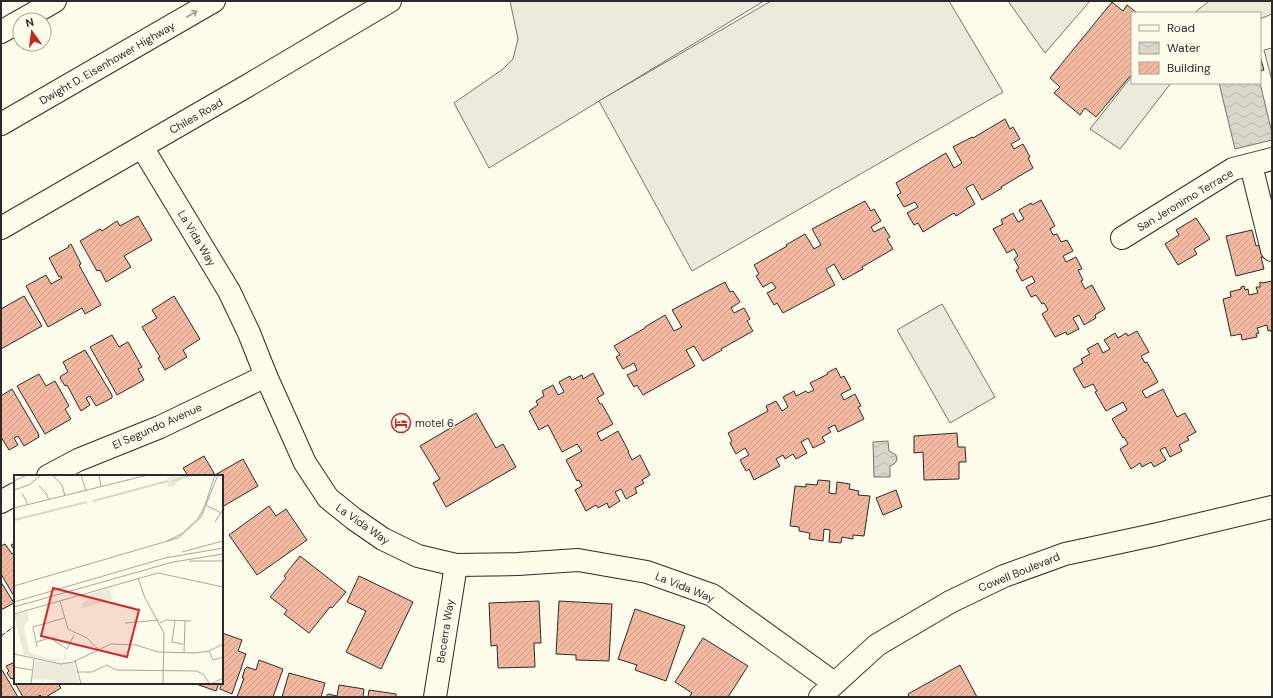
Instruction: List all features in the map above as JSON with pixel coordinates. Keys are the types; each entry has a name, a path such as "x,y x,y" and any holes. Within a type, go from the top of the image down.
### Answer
{"main road":[{"path":"36,12 55,1"},
{"name":"Dwight D. Eisenhower Highway","path":"1,124 214,1"},
{"name":"Chiles Road","path":"1,228 390,1"},
{"path":"1,32 12,26"},
{"name":"La Vida Way","path":"142,147 229,291 249,333 266,376 305,463 328,498 354,519 383,539 418,556 456,565 518,564 578,560 647,572 712,595 827,690"},
{"name":"San Jeronimo Terrace","path":"1122,238 1233,169 1272,159"},
{"path":"1251,165 1272,250"},
{"name":"El Segundo Avenue","path":"50,475 78,460 160,426 266,376"},
{"path":"1,502 14,495"},
{"name":"Cowell Boulevard","path":"827,690 877,645 950,602 1004,576 1065,554 1272,507"},
{"name":"Becerra Way","path":"435,697 456,565"}],"shaded area":[{"path":"510,1 764,1 489,168 454,103 503,69 513,59 518,39"},
{"path":"771,1 949,1 1003,92 692,271 599,101"},
{"path":"1008,1 1090,1 1045,53"},
{"path":"1209,1 1272,1 1272,14 1261,19 1261,12 1195,12"},
{"path":"1272,48 1272,81 1264,50"},
{"path":"1131,77 1131,84 1170,84 1120,149 1090,129"},
{"path":"942,304 995,397 950,423 897,330"}],"water":[{"path":"1219,84 1260,84 1272,133 1272,140 1235,149"},
{"path":"888,441 889,451 896,455 897,460 890,466 890,477 874,477 873,442"}],"building":[{"path":"1112,2 1123,11 1127,5 1136,12 1131,12 1131,75 1096,117 1085,108 1080,115 1054,93 1060,87 1050,78"},
{"path":"1261,60 1264,70 1261,71"},
{"path":"1005,119 1010,129 1013,127 1020,139 1011,144 1014,149 1023,144 1030,157 1028,158 1033,168 982,200 973,184 966,188 975,204 956,216 954,213 923,232 918,223 914,225 907,213 918,207 915,202 904,207 897,195 901,193 896,183 946,153 954,168 962,163 953,147 972,137 973,138"},
{"path":"1041,200 1055,226 1050,229 1053,235 1057,234 1061,242 1067,240 1073,251 1063,256 1066,262 1076,257 1082,269 1078,270 1083,280 1081,281 1085,289 1092,285 1105,309 1095,315 1096,318 1084,325 1079,315 1073,318 1079,329 1067,335 1066,332 1055,337 1042,314 1048,310 1044,303 1042,304 1036,295 1031,297 1026,287 1035,282 1032,276 1022,281 1016,270 1019,268 1014,259 1018,256 1014,249 1007,253 993,229 1003,224 1001,220 1013,213 1018,222 1024,219 1019,210 1031,203 1032,205"},
{"path":"865,201 871,211 874,209 881,221 871,227 874,232 884,227 890,237 887,239 893,249 843,280 834,264 826,269 835,285 783,313 777,303 774,305 767,293 776,288 772,282 763,287 756,276 759,274 754,265 805,234 814,249 821,245 812,229"},
{"path":"138,216 152,240 124,256 131,267 106,282 100,270 97,271 80,241 100,229 102,231 117,221 120,226"},
{"path":"1196,218 1210,239 1194,249 1197,254 1178,265 1165,244 1179,235 1176,230"},
{"path":"1252,230 1256,246 1261,245 1263,257 1261,257 1264,269 1236,276 1226,236"},
{"path":"71,244 81,264 79,265 101,305 85,314 82,308 48,327 26,286 46,275 51,284 62,278 61,276 59,277 49,258 69,247 68,246"},
{"path":"1272,281 1272,333 1270,330 1268,331 1267,325 1257,328 1259,333 1256,334 1257,337 1242,340 1241,334 1231,336 1223,299 1231,297 1230,292 1241,289 1241,287 1244,286 1245,290 1248,289 1249,295 1258,293 1256,287 1260,287 1260,282"},
{"path":"725,282 730,292 733,291 740,302 731,308 734,313 744,308 750,319 747,321 753,331 703,361 694,346 686,350 695,366 643,395 637,385 634,387 627,375 637,370 634,363 623,369 616,357 620,355 614,346 665,315 674,331 682,327 672,310"},
{"path":"24,296 42,326 1,349 1,309"},
{"path":"174,296 200,339 183,350 187,357 165,370 158,358 160,357 142,327 157,318 152,310"},
{"path":"1137,331 1149,352 1141,356 1145,363 1147,362 1158,382 1142,391 1146,398 1163,389 1177,417 1185,413 1196,432 1187,437 1189,440 1179,445 1182,451 1170,457 1165,447 1160,450 1166,460 1154,467 1151,462 1142,467 1140,463 1131,469 1120,449 1128,444 1112,419 1127,410 1123,402 1106,411 1095,392 1097,391 1093,384 1084,388 1073,369 1083,363 1081,359 1090,354 1087,349 1098,343 1103,353 1110,349 1104,340 1115,333 1118,338 1126,333 1128,336"},
{"path":"112,335 119,347 128,342 142,367 138,369 144,380 117,395 90,347"},
{"path":"85,350 112,395 112,398 96,406 90,396 86,398 90,405 81,411 67,385 65,386 60,378 68,372 63,362"},
{"path":"836,368 841,378 844,376 851,389 841,394 844,400 855,394 861,406 858,407 864,419 838,432 835,425 828,428 831,432 822,437 825,442 813,448 808,438 801,442 807,453 796,459 793,454 785,459 783,455 776,459 780,466 754,480 749,469 746,471 740,460 749,455 745,448 736,454 730,443 732,441 728,433 768,411 766,406 776,401 782,411 788,407 783,397 794,391 796,396 806,391 808,393 814,390 810,383"},
{"path":"593,373 604,394 597,398 613,424 597,433 601,441 618,431 632,460 640,455 650,475 642,480 644,483 635,488 637,493 626,499 621,489 615,492 620,501 609,508 607,503 598,508 596,505 586,511 575,490 582,486 579,480 577,481 566,460 582,451 577,444 562,452 548,425 539,430 529,411 538,405 536,401 544,396 542,391 553,385 558,395 564,392 559,382 570,376 572,380 582,375 583,379"},
{"path":"39,374 46,386 55,381 69,406 65,409 71,419 45,434 17,386"},
{"path":"12,389 39,437 24,446 18,436 14,438 18,445 9,450 1,437 1,396"},
{"path":"476,413 496,448 503,444 516,467 446,507 433,483 440,479 420,446"},
{"path":"957,433 958,447 965,447 966,462 959,462 959,479 924,480 923,452 914,453 914,436"},
{"path":"204,456 215,475 187,475 183,468"},
{"path":"243,459 258,486 223,506 223,475 215,475"},
{"path":"818,480 830,481 829,493 836,494 837,482 850,484 849,489 859,491 858,495 870,496 864,536 853,535 853,539 842,537 841,543 829,542 830,530 824,529 823,541 809,539 810,533 799,531 799,527 790,526 795,486 806,487 806,484 817,485"},
{"path":"896,490 902,507 883,515 876,498"},
{"path":"269,506 276,516 286,509 307,540 257,575 229,535"},
{"path":"5,544 12,554 14,553 14,596 1,574 1,546"},
{"path":"300,556 346,592 332,608 330,607 309,633 284,614 287,610 270,597 286,578 284,576"},
{"path":"359,576 413,602 381,669 346,652 366,611 347,602"},
{"path":"1,582 14,603 1,610"},
{"path":"539,601 541,643 534,643 535,667 498,668 497,645 491,646 489,603"},
{"path":"559,601 612,604 609,661 576,660 576,655 556,654"},
{"path":"635,609 685,626 666,681 635,670 637,665 618,659"},
{"path":"223,633 242,640 238,651 246,654 232,694 220,689 221,684 223,684"},
{"path":"703,638 748,666 728,697 689,697 692,693 675,682"},
{"path":"259,660 283,669 273,697 237,697 244,678 242,678 245,669 247,667 256,670"},
{"path":"14,662 14,681 7,673 9,671 6,666"},
{"path":"960,665 977,697 909,697 908,694"},
{"path":"2,670 18,697 1,697"},
{"path":"289,673 325,683 321,697 282,697"},
{"path":"16,684 59,684 61,688 46,697 42,697 40,695 37,697 23,697"},
{"path":"196,684 219,684 216,691"},
{"path":"339,685 364,689 363,697 326,697 328,694 337,696"},
{"path":"369,690 396,694 396,697 368,697"}],"fence":[{"path":"1,636 14,627"}],"place":[{"name":"motel 6","path":"401,423"}]}
